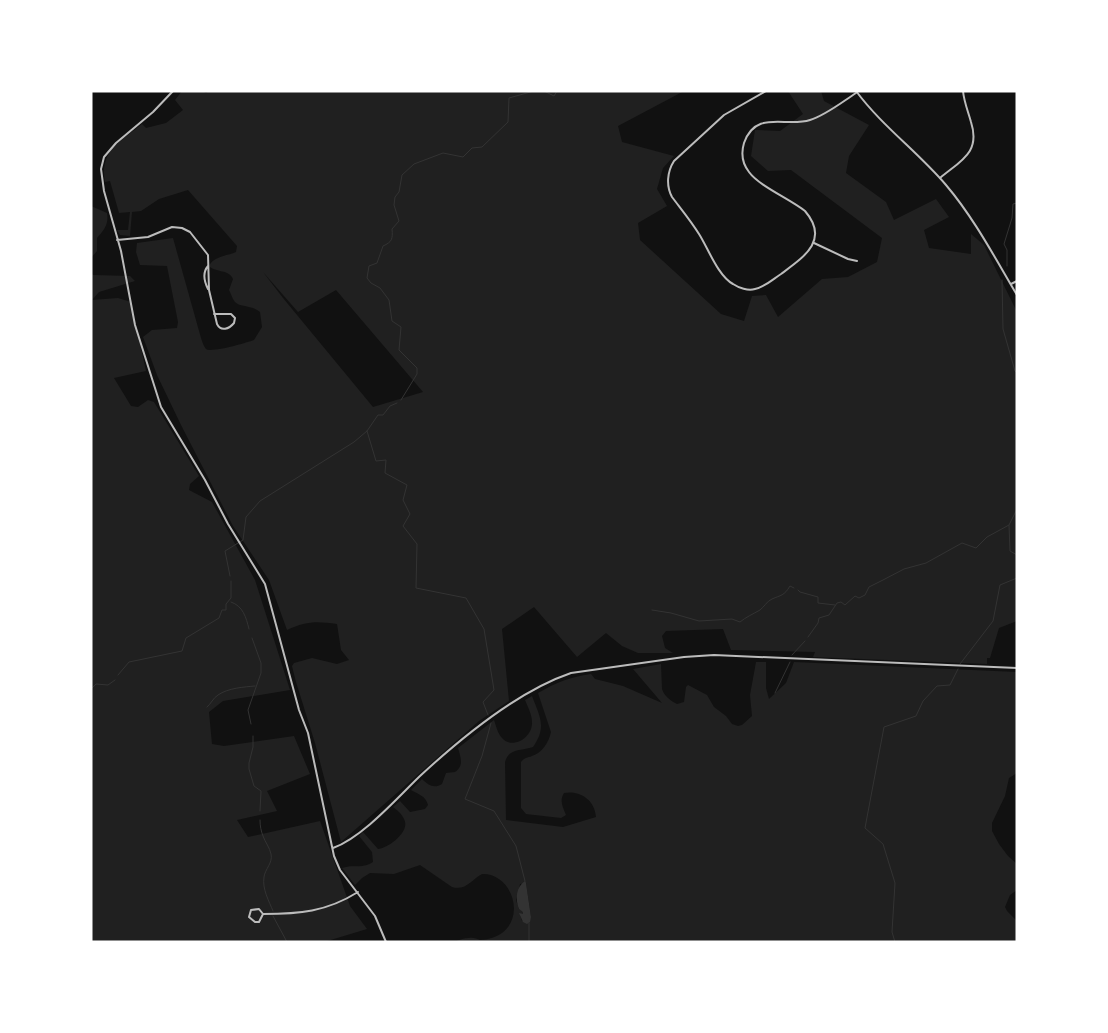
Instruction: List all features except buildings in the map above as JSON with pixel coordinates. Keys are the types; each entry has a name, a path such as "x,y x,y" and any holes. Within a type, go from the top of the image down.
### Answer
{"street":[{"path":"173,91 153,112 116,143 102,161 103,183 135,323 161,407 194,460 239,542 265,584 298,710 308,733 333,848 340,870 375,916 386,942"},
{"path":"766,91 724,115 672,164 669,172 669,190 672,197 699,234 724,277 735,286 748,290 764,286 805,256 814,243 813,224 805,211 748,172 742,160 747,136 760,123 812,120 856,92 940,178 966,211 1017,295"},
{"path":"940,178 966,156 973,145 974,132 964,100 964,91"},
{"path":"117,240 151,236 168,227 182,228 190,232 206,251 209,290"},
{"path":"814,243 848,259 857,261"},
{"path":"208,266 204,276 209,290 214,314 217,325 225,329 234,323 234,318 231,314 214,314"},
{"path":"1011,284 1017,281"},
{"path":"333,848 344,843 368,825 422,774 479,726 534,690 571,673 684,657 714,655 1017,668"},
{"path":"263,914 310,912 350,897 358,892"},
{"path":"254,908 259,909 263,914 259,922 255,922 249,917 251,910 254,908"}],"shaded area":[{"path":"182,91 202,91 206,93 209,91 684,91 618,126 622,142 674,156 663,168 657,189 667,206 638,223 640,240 721,314 744,321 752,296 766,295 778,317 822,279 848,277 877,262 882,238 791,170 768,171 751,156 755,130 780,131 803,114 788,91 821,91 824,101 869,125 849,156 846,173 886,202 894,220 936,199 949,217 924,230 929,248 971,254 971,234 984,245 1017,312 1017,621 999,628 990,658 987,658 987,664 813,657 815,652 731,650 723,629 666,631 662,636 665,648 673,653 638,653 622,646 606,633 577,657 534,607 502,629 509,701 479,721 341,842 315,743 292,666 294,663 312,658 337,664 349,660 341,650 337,624 312,622 287,630 269,580 233,526 157,375 143,337 152,330 177,328 178,322 167,266 140,265 136,252 137,243 173,238 205,348 209,350 221,349 254,340 262,327 260,312 237,304 229,290 233,279 231,276 209,266 217,258 236,252 237,246 188,190 159,199 141,211 132,212 130,236 120,235 117,230 128,230 130,212 119,213 110,181 105,182 105,162 113,148 142,124 146,128 166,123 183,110 175,100","holes":["263,272 298,312 336,290 423,392 373,407"]},
{"path":"91,206 107,213 107,220 105,227 97,238 97,251 91,258"},
{"path":"91,273 93,275 130,276 135,281 99,292 92,300 118,298 131,302 146,371 114,378 131,406 138,407 148,400 154,402 199,476 190,484 189,490 212,502 255,580 290,690 223,701 209,712 212,744 224,746 294,736 310,774 267,791 277,811 237,820 248,837 320,821 350,906 367,929 324,942 91,942"},
{"path":"756,662 766,662 766,688 769,699 786,683 794,662 1017,672 1017,773 1009,778 1005,796 992,823 992,831 1008,856 1017,864 1017,890 1010,895 1005,907 1017,921 1017,942 454,942 467,938 480,940 492,938 502,933 509,925 513,916 514,906 512,896 501,880 482,874 465,886 457,888 452,887 420,865 394,874 370,873 355,885 342,868 366,865 373,862 372,852 359,836 363,832 378,849 388,846 398,838 402,834 405,824 402,815 393,807 400,801 410,812 425,809 428,805 425,799 411,790 422,779 431,786 442,784 446,773 455,772 460,767 461,758 458,748 494,720 499,734 506,741 511,743 521,741 526,737 532,722 525,700 532,696 541,722 540,734 533,747 512,752 505,762 506,820 563,827 596,817 590,801 581,795 570,792 564,793 562,801 566,815 561,818 526,814 521,808 521,762 542,750 549,740 551,732 538,693 558,683 570,678 591,674 595,679 623,686 662,703 633,669 661,664 662,689 670,700 677,704 684,702 688,685 707,695 714,707 726,716 732,724 738,726 742,725 752,716 750,695","holes":["526,883 531,917 522,921 520,914 523,914 523,911 519,909 516,900 520,884"]},
{"path":"525,881 531,917 530,922 527,924 523,922 519,913 523,914 519,909 517,901 518,890"}],"waterway":[{"path":"401,400 417,374 417,368 399,350 401,327 392,321 389,300 380,288 371,283 367,278 369,266 377,263 383,246 391,240 392,229 399,221 394,205 402,175 414,164 443,153 463,157 472,148 482,147 508,122 509,98 534,91"},
{"path":"544,91 554,96 557,91"},
{"path":"1007,266 1007,250 1004,244 1012,218 1013,204 1017,203"},
{"path":"1002,280 1003,329 1017,373"},
{"path":"230,576 225,551 243,540 246,517 260,501 354,442 367,431 378,415 383,415 390,406 397,403"},
{"path":"367,431 376,461 386,460 385,473 407,485 403,500 410,514 403,526 417,544 416,588 466,598 484,629 494,690 483,702 488,715"},
{"path":"1017,509 1009,525 1010,551 1017,555"},
{"path":"808,637 818,623 819,618 829,615 837,603 841,602 845,605 855,596 859,598 865,595 869,587 904,569 926,563 962,543 976,548 987,537 1009,525"},
{"path":"960,664 993,621 1000,585 1017,578"},
{"path":"118,675 129,662 182,651 186,638 219,618 222,610 226,610 226,604 231,598 231,581"},
{"path":"652,610 699,621 732,619 740,622 760,610 770,600 780,596 790,586 794,588"},
{"path":"798,590 818,597 818,603 835,605"},
{"path":"231,602 241,609 249,629"},
{"path":"251,724 248,710 261,673 261,663 252,638"},
{"path":"792,655 805,641"},
{"path":"775,693 790,662"},
{"path":"895,942 892,932 895,883 883,844 865,828 884,727 916,716 923,701 937,686 950,685 958,669"},
{"path":"91,689 96,684 108,685 115,680"},
{"path":"207,707 216,696 226,691 255,686"},
{"path":"491,723 482,756 465,799 494,811 516,846 525,881"},
{"path":"253,736 249,769 254,786 261,791 260,811"},
{"path":"260,820 262,834 271,854 271,860 265,874 264,886 273,911"},
{"path":"273,916 287,942"},
{"path":"529,923 529,942"}]}
